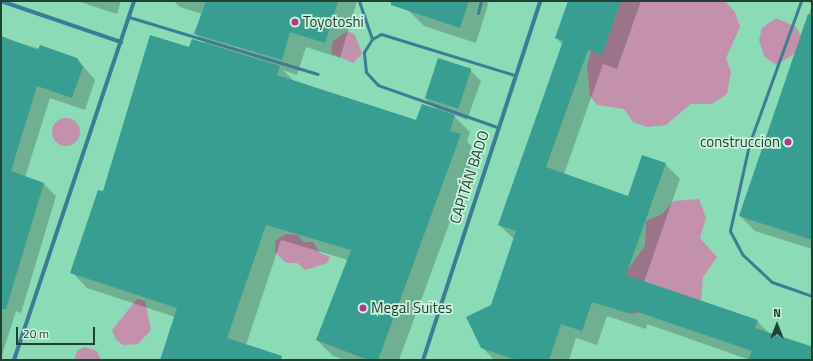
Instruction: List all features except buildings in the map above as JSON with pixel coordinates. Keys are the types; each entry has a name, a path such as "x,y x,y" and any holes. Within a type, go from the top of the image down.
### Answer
{"street":[{"path":"1,1 121,42"},
{"path":"14,360 134,1"},
{"name":"CAPITÁN BADO","path":"422,360 514,75 540,1"}],"lane":[{"path":"359,1 372,39 364,62 370,80 497,127"},
{"path":"478,13 481,1"},
{"path":"801,1 749,145 730,231 743,255 772,282 812,296"},
{"path":"129,16 318,74"},
{"path":"372,39 381,34 514,75"}],"shaded area":[{"path":"621,1 725,1 735,12 740,27 726,58 731,72 727,94 712,104 691,104 666,125 647,127 633,122 624,109 597,105 590,96 587,66 591,51 602,54"},
{"path":"776,18 796,27 803,39 801,50 776,65 764,56 759,40 762,28"},
{"path":"348,31 355,35 362,54 353,63 331,53 333,41"},
{"path":"66,118 76,122 80,132 76,142 66,146 56,142 52,132 56,122"},
{"path":"699,199 706,218 700,238 717,257 703,277 701,301 631,314 641,282 623,276 645,246 646,221 662,214 674,201"},
{"path":"286,234 298,235 303,242 313,242 320,253 330,257 327,263 305,270 297,263 286,263 275,252 275,241"},
{"path":"137,299 145,301 151,330 138,344 123,345 116,340 112,330"},
{"path":"84,347 97,351 101,360 74,360 77,351"}],"place":[{"name":"Toyotoshi","path":"295,22"},
{"name":"construccion","path":"788,142"},
{"name":"Megal Suites","path":"363,308"}]}
